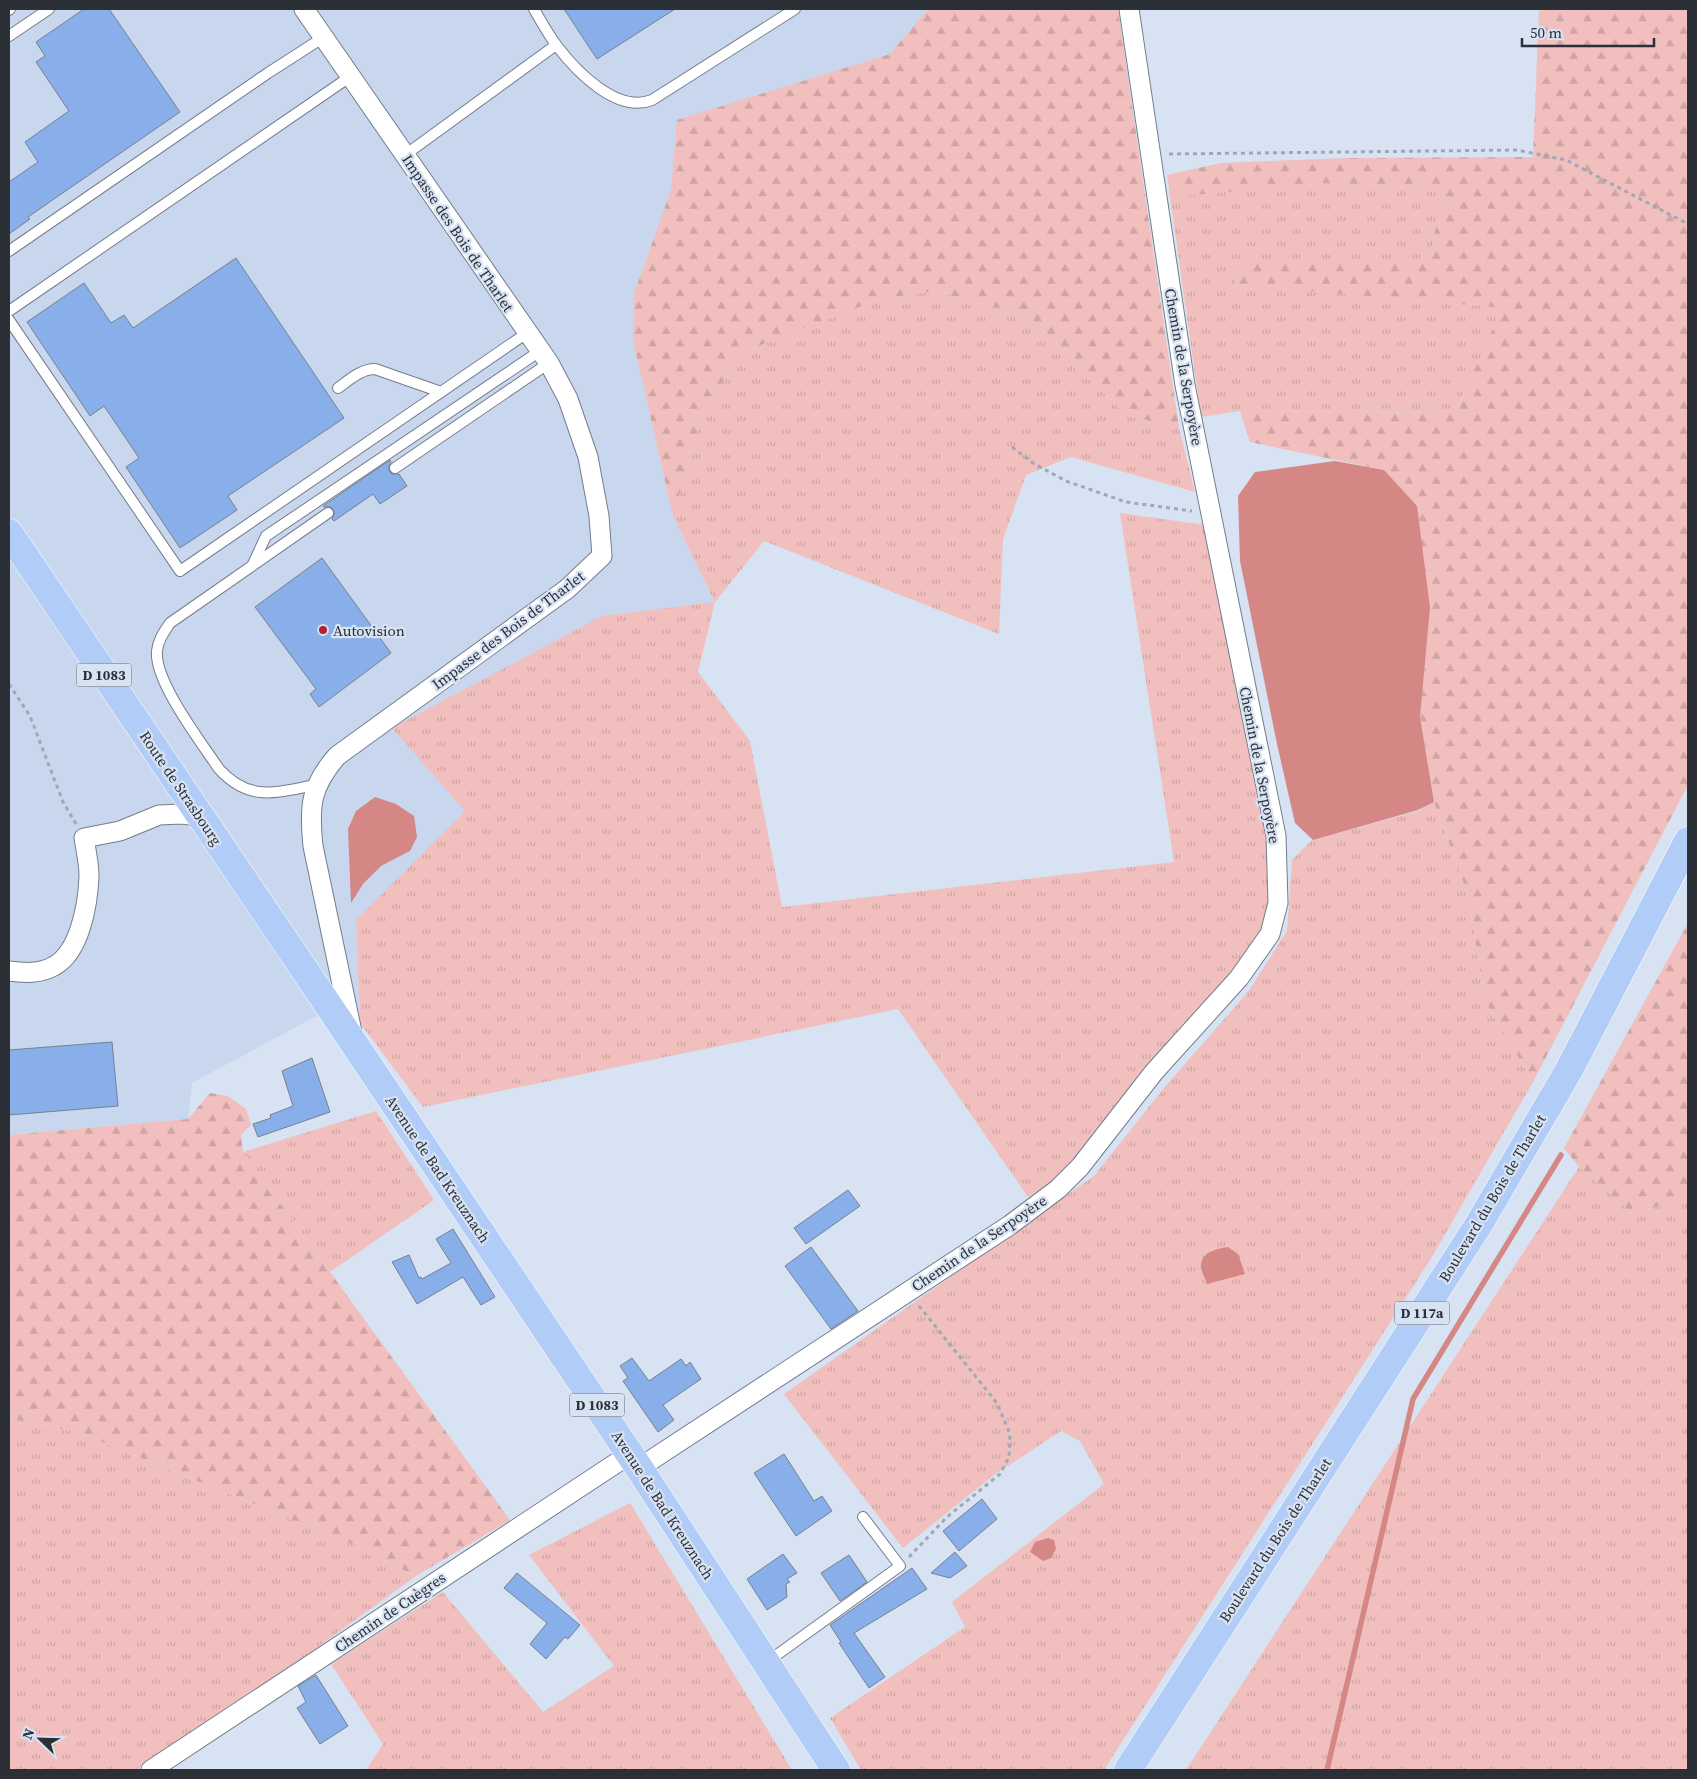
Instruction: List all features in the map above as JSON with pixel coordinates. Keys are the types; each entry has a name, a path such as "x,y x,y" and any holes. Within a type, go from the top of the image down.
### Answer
{"main road":[{"name":"Route de Strasbourg","path":"9,533 354,1043"},
{"name":"Boulevard du Bois de Tharlet","path":"1128,1770 1479,1224 1569,1070 1688,841"},
{"name":"Avenue de Bad Kreuznach","path":"354,1043 634,1461 836,1770"}],"street":[{"name":"Impasse des Bois de Tharlet","path":"304,9 544,357 568,399 588,457 599,516 602,556 567,589 337,756 316,784 311,824 313,846 354,1043"},
{"name":"Chemin de la Serpoyère","path":"634,1461 908,1292 1010,1225 1058,1189 1080,1167 1154,1072 1239,978 1270,934 1278,903 1276,836 1184,385 1129,9"},
{"path":"9,971 38,972 63,961 71,950 83,918 87,896 89,875 84,838 120,831 159,815 181,814 200,816"},
{"name":"Chemin de Cuègres","path":"151,1770 634,1461"}],"lane":[{"path":"9,36 49,9"},
{"path":"534,9 556,45 579,71 613,97 630,103 644,103 652,100 795,9"},
{"path":"9,251 268,73 324,38"},
{"path":"405,154 556,45"},
{"path":"9,311 351,76"},
{"path":"9,320 180,571 527,333"},
{"path":"395,468 544,357"},
{"path":"253,565 266,536 544,357"},
{"path":"338,388 361,372 367,369 375,369 441,392"},
{"path":"316,784 278,793 262,793 250,791 228,779 219,769 166,687 157,664 156,650 161,636 170,623 328,513"},
{"path":"766,1663 900,1566 863,1517"}],"path":[{"path":"1150,154 1517,150 1566,160 1688,224"},
{"path":"1012,447 1033,463 1066,481 1126,502 1210,513"},
{"path":"9,684 30,716 63,802 84,838"},
{"path":"900,1566 948,1517 1000,1474 1009,1457 1010,1434 997,1403 908,1292"}],"shaded area":[{"path":"9,9 928,9 890,54 677,121 671,190 634,294 633,339 673,516 715,602 602,616 393,728 465,811 356,920 360,1023 334,1036 318,1015 192,1083 188,1119 9,1135"},
{"path":"1335,461 1384,470 1417,506 1430,608 1420,717 1434,802 1418,810 1313,840 1295,823 1277,744 1240,561 1238,496 1255,472"},
{"path":"375,797 396,804 414,816 417,837 410,851 381,866 363,884 351,903 348,829 356,811"},
{"path":"1228,1247 1238,1254 1245,1274 1207,1284 1201,1268 1203,1258 1214,1250"},
{"path":"1048,1538 1054,1540 1056,1549 1051,1558 1043,1561 1030,1552 1035,1542"}],"green space":[{"path":"928,9 1118,9 1179,428 1126,415 1028,316 934,291 880,299 740,353 701,421 673,516 633,340 634,294 671,190 677,120 890,54"},
{"path":"1539,9 1688,9 1688,785 1533,1082 1484,999 1469,898 1434,802 1420,717 1430,608 1384,470 1250,442 1240,411 1455,413 1502,308 1234,284 1242,259 1429,259 1444,190 1327,183 1183,196 1167,175 1221,163 1348,158 1533,157"},
{"path":"1167,175 1183,195 1327,183 1444,190 1429,259 1242,259 1235,284 1503,307 1455,413 1240,411 1201,417"},
{"path":"934,291 1028,316 1126,415 1179,428 1195,492 1071,457 1026,475 1003,539 999,634 764,541 715,602 673,516 701,421 740,353 879,299"},
{"path":"1120,513 1205,525 1271,846 1272,902 1266,926 1230,980 1069,1170 1028,1197 898,1009 423,1107 360,1023 356,920 465,811 392,728 602,616 715,602 698,672 750,741 782,907 1174,862"},
{"path":"1434,802 1469,898 1484,999 1533,1082 1430,1260 1104,1770 861,1770 830,1718 965,1627 952,1602 1104,1484 1080,1441 1061,1431 994,1475 903,1548 784,1394 1094,1176 1164,1088 1248,992 1287,931 1292,860 1312,840 1418,811"},
{"path":"1688,923 1688,1197 1633,1214 1579,1167 1564,1148"},
{"path":"210,1093 228,1096 246,1109 251,1125 241,1135 243,1152 510,1520 416,1576 347,1542 77,1432 9,1418 9,1135 188,1119"},
{"path":"376,1111 434,1200 330,1272 243,1152"},
{"path":"1579,1167 1633,1214 1688,1197 1688,1770 1186,1770"},
{"path":"9,1418 77,1432 347,1542 416,1576 232,1709 136,1770 9,1770"},
{"path":"630,1503 792,1770 366,1770 383,1744 331,1664 443,1592 543,1712 614,1666 529,1555"}],"building":[{"path":"84,9 109,9 180,112 28,217 30,219 9,234 9,182 38,162 25,142 69,111 36,62 45,56 36,42"},
{"path":"564,9 675,9 597,59"},
{"path":"236,258 344,418 228,496 237,510 180,548 126,467 139,458 104,406 90,416 27,322 84,283 111,323 124,315 133,328"},
{"path":"390,460 389,471 392,474 399,474 407,486 380,504 373,494 334,521 332,519 334,510 323,506"},
{"name":"Autovision","path":"322,558 391,653 319,707 310,694 316,689 255,607"},
{"path":"112,1042 118,1106 9,1115 9,1050"},
{"path":"312,1058 330,1112 258,1137 253,1124 271,1118 270,1115 293,1106 282,1071"},
{"path":"848,1190 860,1206 806,1244 794,1228"},
{"path":"453,1229 495,1297 481,1305 463,1277 417,1304 392,1262 409,1255 419,1278 421,1277 422,1279 451,1263 436,1239"},
{"path":"811,1247 858,1311 831,1329 785,1266"},
{"path":"632,1358 649,1381 681,1359 686,1366 690,1362 701,1379 663,1405 674,1420 658,1432 623,1381 628,1378 620,1366"},
{"path":"784,1454 814,1501 822,1496 832,1511 796,1536 754,1473"},
{"path":"982,1499 997,1519 959,1551 943,1531"},
{"path":"955,1552 967,1566 950,1578 931,1573"},
{"path":"783,1554 797,1573 787,1579 790,1582 786,1584 787,1597 767,1610 747,1579"},
{"path":"849,1555 867,1582 840,1601 821,1573"},
{"path":"912,1568 927,1589 854,1633 885,1677 869,1688 839,1643 841,1642 830,1625"},
{"path":"517,1573 580,1625 568,1639 565,1637 546,1659 530,1644 547,1623 504,1588"},
{"path":"316,1675 348,1726 320,1744 297,1708 306,1702 298,1686"}],"waterway":[{"path":"1327,1770 1413,1399 1561,1155"}],"place":[{"name":"Autovision","path":"323,630"}]}
